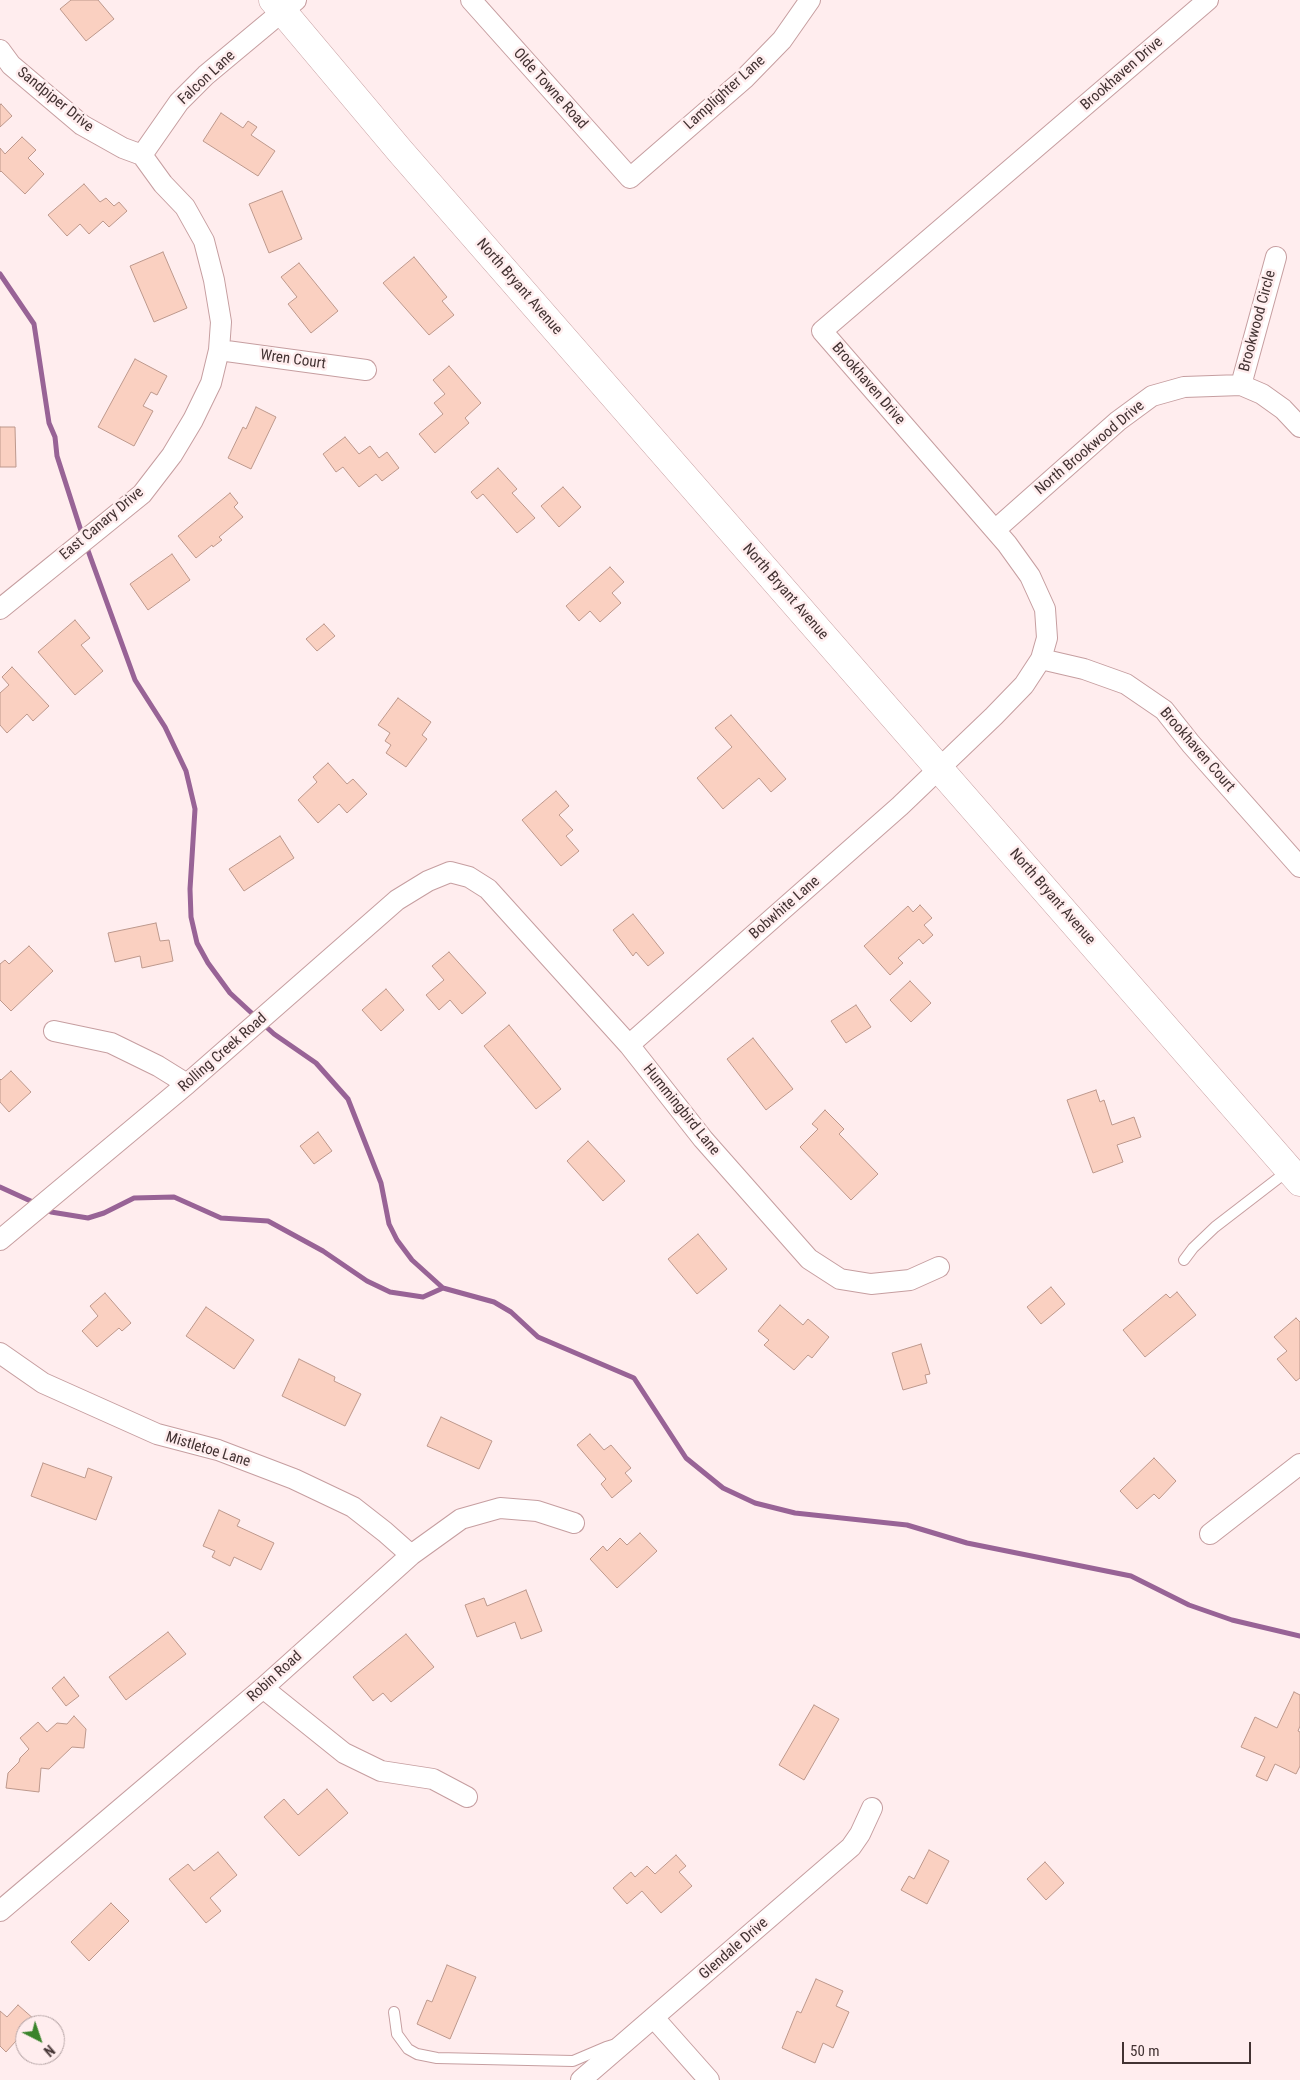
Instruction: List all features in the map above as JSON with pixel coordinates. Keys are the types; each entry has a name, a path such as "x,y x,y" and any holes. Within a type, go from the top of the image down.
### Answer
{"street":[{"name":"Lamplighter Lane","path":"630,178 744,79 782,40 810,0"},
{"name":"Brookhaven Drive","path":"938,768 1018,691 1041,659 1047,638 1045,609 1030,576 995,530 822,331 1208,0"},
{"name":"Olde Towne Road","path":"476,2 630,178"},
{"name":"Falcon Lane","path":"142,154 179,102 284,4"},
{"name":"North Bryant Avenue","path":"284,4 400,151 1295,1176"},
{"name":"Sandpiper Drive","path":"0,50 11,65 82,125 123,148 142,154"},
{"name":"East Canary Drive","path":"0,609 142,494 172,454 211,383 220,350 221,322 214,280 204,241 185,207 163,184 142,154"},
{"name":"Brookwood Circle","path":"1241,385 1276,258"},
{"name":"Wren Court","path":"220,350 366,370"},
{"name":"North Brookwood Drive","path":"995,530 1118,421 1152,396 1184,387 1241,385 1262,394 1283,409 1300,426"},
{"name":"Brookhaven Court","path":"1041,659 1084,670 1126,684 1164,710 1191,744 1300,867"},
{"name":"Bobwhite Lane","path":"629,1045 900,806 938,768"},
{"name":"Hummingbird Lane","path":"450,872 470,877 488,890 629,1045 703,1139 809,1259 840,1279 871,1284 910,1280 939,1267"},
{"name":"Rolling Creek Road","path":"0,1240 187,1084 397,900 428,881 450,872"},
{"path":"54,1032 111,1043 158,1066 187,1084"},
{"name":"Mistletoe Lane","path":"0,1353 43,1382 157,1434 218,1450 294,1479 353,1507 410,1555"},
{"path":"1210,1534 1300,1464"},
{"name":"Robin Road","path":"2,1906 263,1688 410,1555 461,1519 500,1508 537,1511 574,1523"},
{"path":"263,1688 344,1753 381,1771 433,1779 467,1797"},
{"name":"Glendale Drive","path":"582,2080 851,1847 860,1834 872,1808"},
{"path":"654,2018 708,2080"}],"lane":[{"path":"1184,1260 1193,1248 1215,1227 1295,1176"},
{"path":"394,2012 397,2034 408,2049 417,2054 437,2058 572,2061 606,2046 626,2042"}],"building":[{"path":"71,0 98,0 114,19 86,41 60,9"},
{"path":"0,105 12,116 0,127"},
{"path":"221,113 243,128 248,121 257,127 251,135 275,151 258,176 203,141"},
{"path":"22,137 36,150 28,158 44,174 25,194 0,172 0,148 5,154"},
{"path":"84,184 100,202 106,198 114,206 119,202 127,211 109,227 103,221 89,234 80,224 67,236 48,215"},
{"path":"282,191 302,239 269,253 249,204"},
{"path":"163,252 187,308 154,322 130,266"},
{"path":"414,257 447,297 442,301 454,315 429,335 383,283"},
{"path":"299,263 338,311 311,333 288,304 297,297 281,277"},
{"path":"135,359 167,376 157,395 151,392 143,406 153,411 134,446 98,427"},
{"path":"449,366 481,403 465,418 469,423 435,453 419,434 443,414 434,403 445,394 433,380"},
{"path":"256,407 276,417 251,469 228,458 243,427 246,429"},
{"path":"0,427 15,427 16,467 0,467"},
{"path":"345,437 359,454 370,446 379,458 387,452 399,468 382,481 376,474 359,487 343,467 336,472 323,454"},
{"path":"498,468 517,489 512,493 535,518 517,533 483,494 477,499 471,492"},
{"path":"563,487 581,507 559,527 541,506"},
{"path":"230,493 238,503 234,507 243,517 219,537 222,540 213,547 212,545 196,558 178,536"},
{"path":"172,554 190,580 148,610 130,584"},
{"path":"610,567 624,582 612,593 621,603 600,622 590,611 579,621 566,606"},
{"path":"75,620 90,638 81,645 103,671 75,695 38,652"},
{"path":"324,624 335,636 317,651 306,639"},
{"path":"12,667 49,706 33,721 27,714 7,733 0,725 0,693 9,685 2,677"},
{"path":"398,698 431,722 422,735 427,739 406,767 386,753 391,745 385,741 390,733 378,725"},
{"path":"731,715 786,779 771,792 759,778 723,809 697,778 732,747 715,728"},
{"path":"328,763 347,784 353,779 367,794 347,813 339,804 318,823 298,800 317,782 313,777"},
{"path":"556,791 569,806 559,815 573,830 566,836 579,851 561,866 522,820"},
{"path":"280,836 294,858 244,891 229,869"},
{"path":"920,905 932,918 924,925 933,935 923,944 919,939 898,958 903,963 890,975 864,946 908,906 913,912"},
{"path":"633,914 664,953 648,966 636,952 633,956 613,930"},
{"path":"156,923 160,941 169,940 173,961 142,968 140,956 115,962 108,933"},
{"path":"29,946 53,971 11,1011 0,1000 0,964 5,960 9,964"},
{"path":"449,952 486,993 462,1014 450,1000 439,1010 426,995 444,980 432,966"},
{"path":"910,981 931,1003 911,1022 890,1000"},
{"path":"386,989 404,1010 381,1031 362,1010"},
{"path":"856,1005 871,1027 846,1043 831,1021"},
{"path":"509,1025 561,1089 536,1109 484,1046"},
{"path":"753,1038 793,1089 766,1110 727,1059"},
{"path":"11,1071 31,1092 9,1112 0,1102 0,1079"},
{"path":"1096,1090 1100,1102 1104,1100 1112,1125 1134,1117 1141,1137 1117,1145 1123,1162 1093,1173 1067,1100"},
{"path":"825,1110 844,1129 839,1134 878,1174 851,1200 800,1147 818,1129 812,1124"},
{"path":"318,1132 332,1151 314,1164 300,1146"},
{"path":"588,1141 625,1181 603,1201 567,1161"},
{"path":"698,1234 727,1269 697,1294 668,1259"},
{"path":"1051,1287 1065,1304 1041,1324 1027,1307"},
{"path":"1177,1292 1196,1315 1145,1357 1123,1330 1166,1294 1170,1298"},
{"path":"105,1293 131,1323 122,1331 119,1328 97,1347 82,1331 98,1316 90,1306"},
{"path":"780,1305 803,1325 808,1319 829,1337 812,1358 808,1355 794,1370 764,1345 769,1340 758,1331"},
{"path":"206,1307 254,1340 234,1369 186,1336"},
{"path":"1296,1318 1300,1322 1300,1378 1296,1381 1277,1359 1287,1351 1274,1337"},
{"path":"921,1344 930,1374 925,1375 927,1383 903,1390 892,1353"},
{"path":"299,1359 335,1377 334,1381 361,1394 345,1426 282,1396"},
{"path":"441,1417 492,1441 479,1469 427,1446"},
{"path":"590,1434 604,1450 611,1445 631,1468 625,1473 632,1481 612,1498 601,1484 606,1479 577,1445"},
{"path":"1154,1458 1176,1481 1159,1499 1154,1494 1137,1509 1120,1491"},
{"path":"43,1463 85,1478 88,1468 112,1477 96,1520 31,1496"},
{"path":"219,1510 240,1520 237,1526 274,1543 261,1570 234,1557 230,1566 212,1557 215,1551 203,1546"},
{"path":"640,1533 657,1551 617,1588 590,1559 603,1546 607,1551 620,1538 627,1545"},
{"path":"526,1590 542,1631 521,1639 515,1622 477,1637 465,1605 484,1598 487,1606"},
{"path":"168,1632 186,1654 126,1700 109,1677"},
{"path":"406,1634 434,1667 391,1702 383,1693 373,1701 353,1677"},
{"path":"64,1677 79,1696 66,1706 52,1688"},
{"path":"1294,1692 1300,1695 1300,1726 1298,1731 1300,1732 1300,1766 1296,1774 1275,1764 1267,1781 1256,1776 1265,1757 1241,1747 1255,1717 1277,1728"},
{"path":"814,1705 839,1719 804,1780 779,1765"},
{"path":"74,1716 86,1729 84,1748 72,1747 49,1769 41,1768 39,1792 6,1788 8,1773 29,1749 20,1738 38,1722 47,1732 57,1723 67,1724"},
{"path":"327,1789 348,1813 299,1856 264,1817 284,1799 298,1815"},
{"path":"929,1850 949,1861 927,1904 901,1890 909,1876 914,1879"},
{"path":"218,1852 237,1875 210,1898 221,1911 206,1923 169,1879 188,1864 194,1871"},
{"path":"676,1855 686,1866 679,1872 692,1886 661,1913 642,1891 627,1904 613,1888 631,1872 635,1877 647,1866 655,1874"},
{"path":"1045,1862 1064,1883 1046,1900 1027,1879"},
{"path":"111,1903 129,1921 89,1961 71,1942"},
{"path":"447,1965 476,1977 450,2039 417,2024 427,2000 432,2002"},
{"path":"816,1979 843,1991 836,2006 849,2012 833,2048 823,2043 815,2063 782,2048 797,2011 801,2013"},
{"path":"18,2005 29,2015 15,2015 15,2042 6,2052 0,2046 0,2011 7,2017"}],"waterway":[{"path":"0,274 34,324 49,423 55,437 57,456 83,537"},
{"path":"86,545 135,680 165,727 186,771 195,809 190,889 191,917 197,943 208,963 230,993 257,1018"},
{"path":"263,1024 274,1034 316,1063 348,1099 381,1183 389,1224 397,1240 412,1260 443,1288 494,1302 511,1312 538,1337 634,1378 686,1458 723,1488 755,1503 795,1513 907,1525 967,1543 1131,1576 1189,1605 1232,1620 1300,1636"},
{"path":"0,1187 35,1203"},
{"path":"45,1208 51,1212 88,1218 104,1213 134,1198 174,1197 221,1218 268,1221 323,1251 367,1281 390,1292 423,1297 443,1288"}]}
